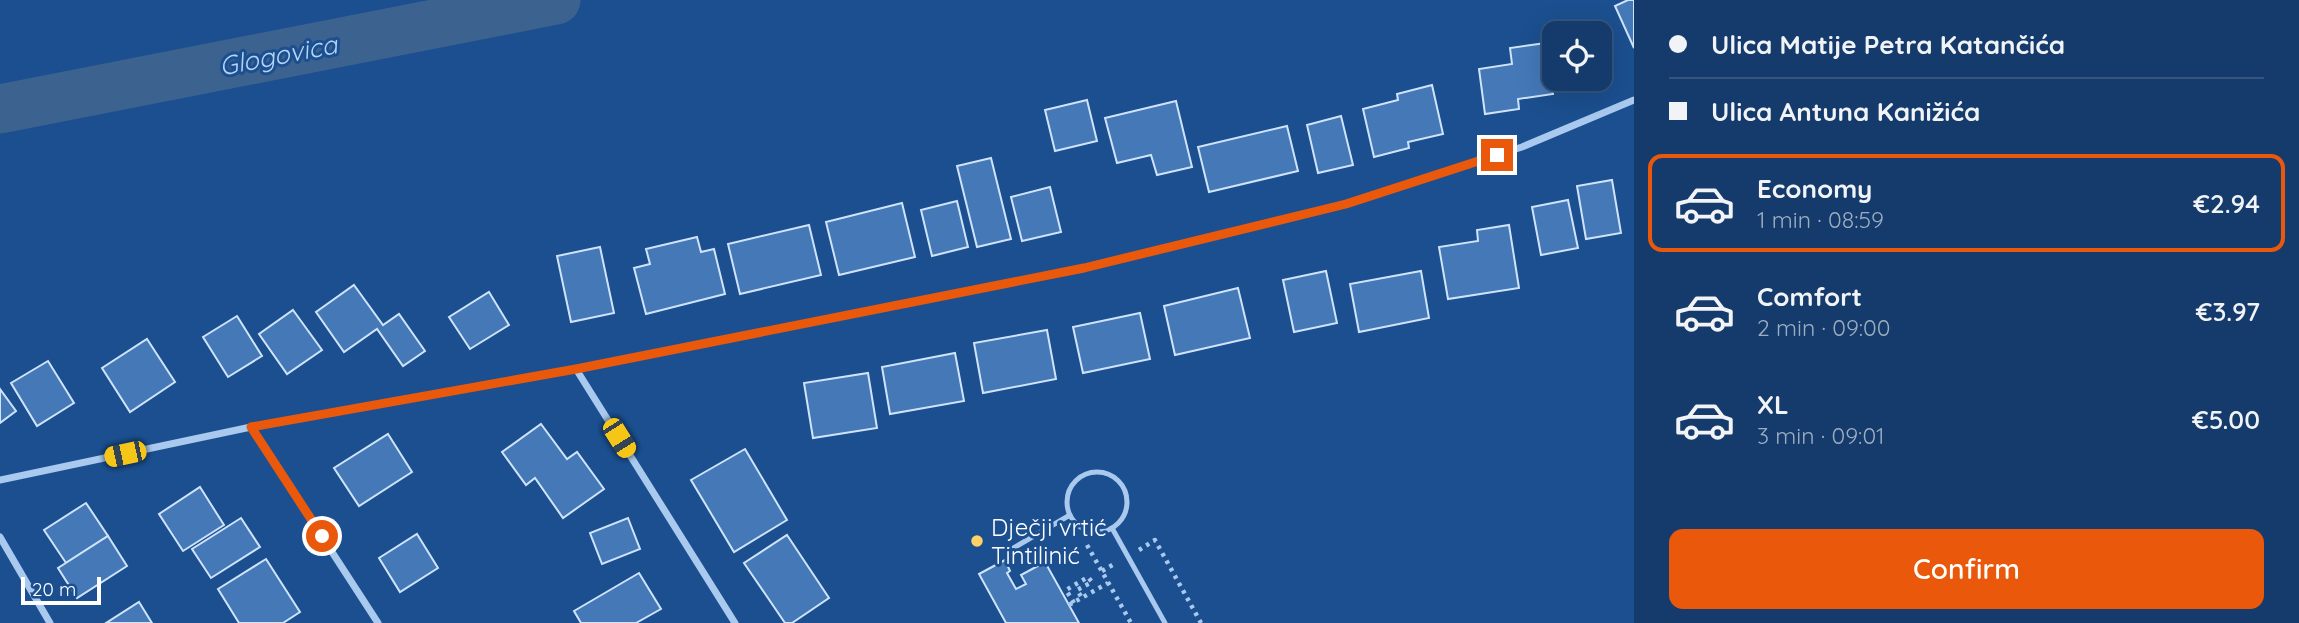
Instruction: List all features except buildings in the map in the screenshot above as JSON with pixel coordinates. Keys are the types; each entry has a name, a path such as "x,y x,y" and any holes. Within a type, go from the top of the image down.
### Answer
{"street":[{"path":"0,480 251,427 576,369 1084,268 1346,204 1522,147 1634,100"},
{"path":"576,369 735,623"},
{"path":"251,427 378,623"},
{"path":"0,537 50,623"}],"lane":[{"path":"1104,472 1114,476 1126,492 1128,503 1125,513 1112,528 1102,531 1084,529 1070,515 1067,497 1076,480 1084,474 1104,472"},
{"path":"1010,550 1070,515"},
{"path":"1112,528 1165,623"}],"path":[{"path":"1102,571 1155,540 1201,623"},
{"path":"1087,545 1131,623"},
{"path":"1082,598 1077,590 1092,582 1088,577 1066,590 1071,604 1082,598 1108,583"}],"waterway":[{"name":"Glogovica","path":"0,109 556,0"}],"place":[{"name":"Dječji vrtić Tintilinić","path":"977,541"}],"route":[{"path":"322,536 251,427 576,369 1084,268 1346,204 1497,155"}]}
